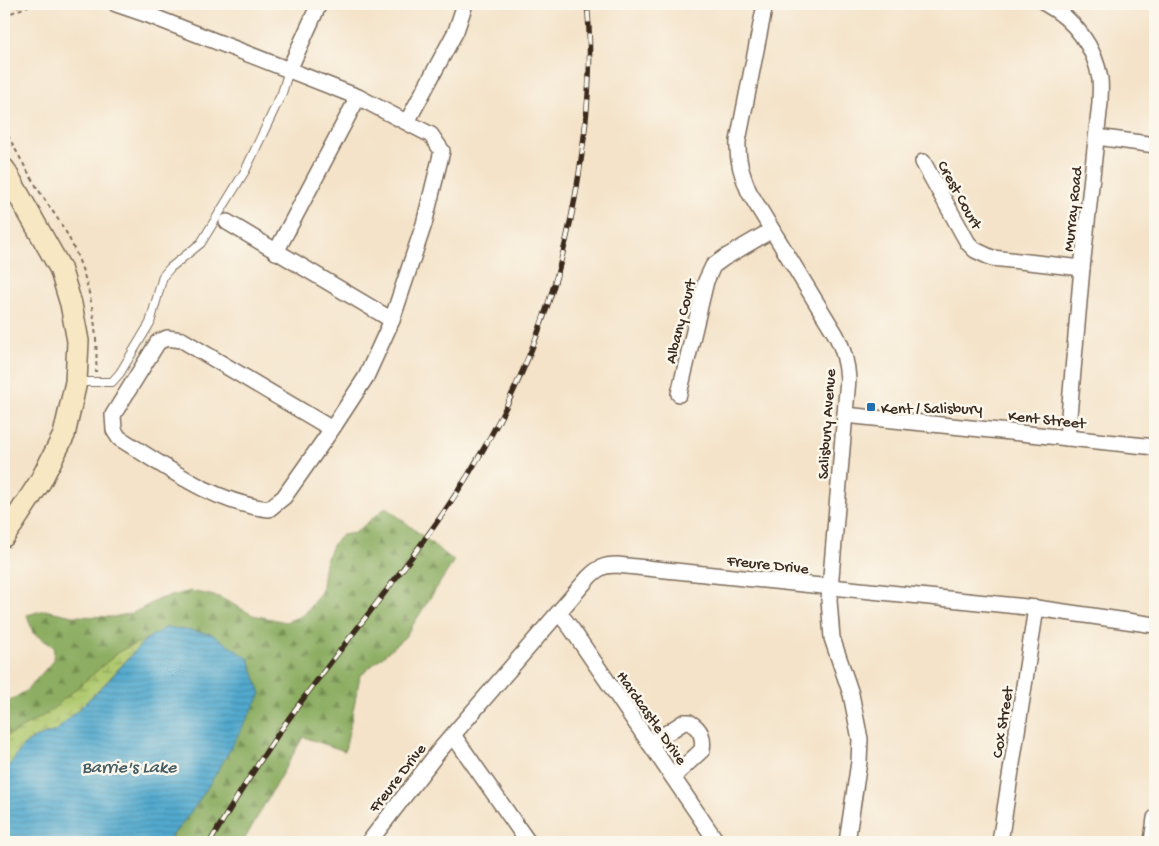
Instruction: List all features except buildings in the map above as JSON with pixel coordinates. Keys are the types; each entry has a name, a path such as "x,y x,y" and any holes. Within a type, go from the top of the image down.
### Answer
{"main road":[{"path":"4,169 60,268 72,304 78,342 76,382 64,435 40,482 4,536"}],"street":[{"path":"116,4 152,16 358,97 431,135 442,151 424,224 392,320 366,377 332,429 284,497 269,509 258,508 228,500 201,488 119,438 114,430 113,415 158,342 167,338 182,340 332,429"},
{"path":"289,70 319,4"},
{"path":"407,122 456,31 465,4"},
{"name":"Salisbury Avenue","path":"765,4 741,126 738,152 742,177 749,192 844,349 848,364 830,587 832,638 851,694 860,740 859,762 847,842"},
{"name":"Murray Road","path":"1046,4 1067,18 1088,44 1100,80 1097,137 1082,268 1067,438"},
{"path":"276,252 358,97"},
{"path":"1097,137 1155,145"},
{"name":"Crest Court","path":"923,162 968,243 975,250 992,258 1082,268"},
{"path":"227,222 392,320"},
{"name":"Albany Court","path":"679,394 706,281 713,266 772,230"},
{"name":"Kent Street","path":"845,415 1155,447"},
{"name":"Freure Drive","path":"369,842 402,797 453,735 597,569 608,565 1036,608 1155,625"},
{"name":"Cox Street","path":"1000,842 1036,608"},
{"name":"Hardcastle Drive","path":"559,613 717,842"},
{"path":"650,744 684,722 689,722 699,729 703,740 702,750 673,778"},
{"path":"453,735 528,842"},
{"path":"1152,842 1155,818"}],"lane":[{"path":"76,382 112,382 120,373 150,323 163,276 201,243 245,171 282,93 289,70"}],"path":[{"path":"17,4 18,10"},
{"path":"4,16 28,5"}],"green space":[{"path":"386,507 454,561 405,637 360,676 345,751 303,737 243,842 166,842 179,828 214,776 167,627 145,640 120,651 48,713 4,738 4,704 26,691 53,661 54,647 33,633 27,615 45,610 73,616 113,617 133,613 159,599 191,591 219,597 253,615 286,622 304,615 321,592 325,563 332,545 342,535 355,533"},
{"path":"145,640 87,703 56,731 34,738 4,772 4,738 48,713 120,651"}],"water":[{"name":"Barrie's Lake","path":"167,627 212,634 249,659 261,694 218,771 194,808 166,842 4,842 4,772 23,746 34,738 56,731 107,682 145,640"}],"railway":[{"path":"210,842 290,716 448,506 495,429 515,388 548,305 571,218 587,111 589,67 587,4"}],"place":[{"name":"Kent / Salisbury","path":"871,407"}]}
